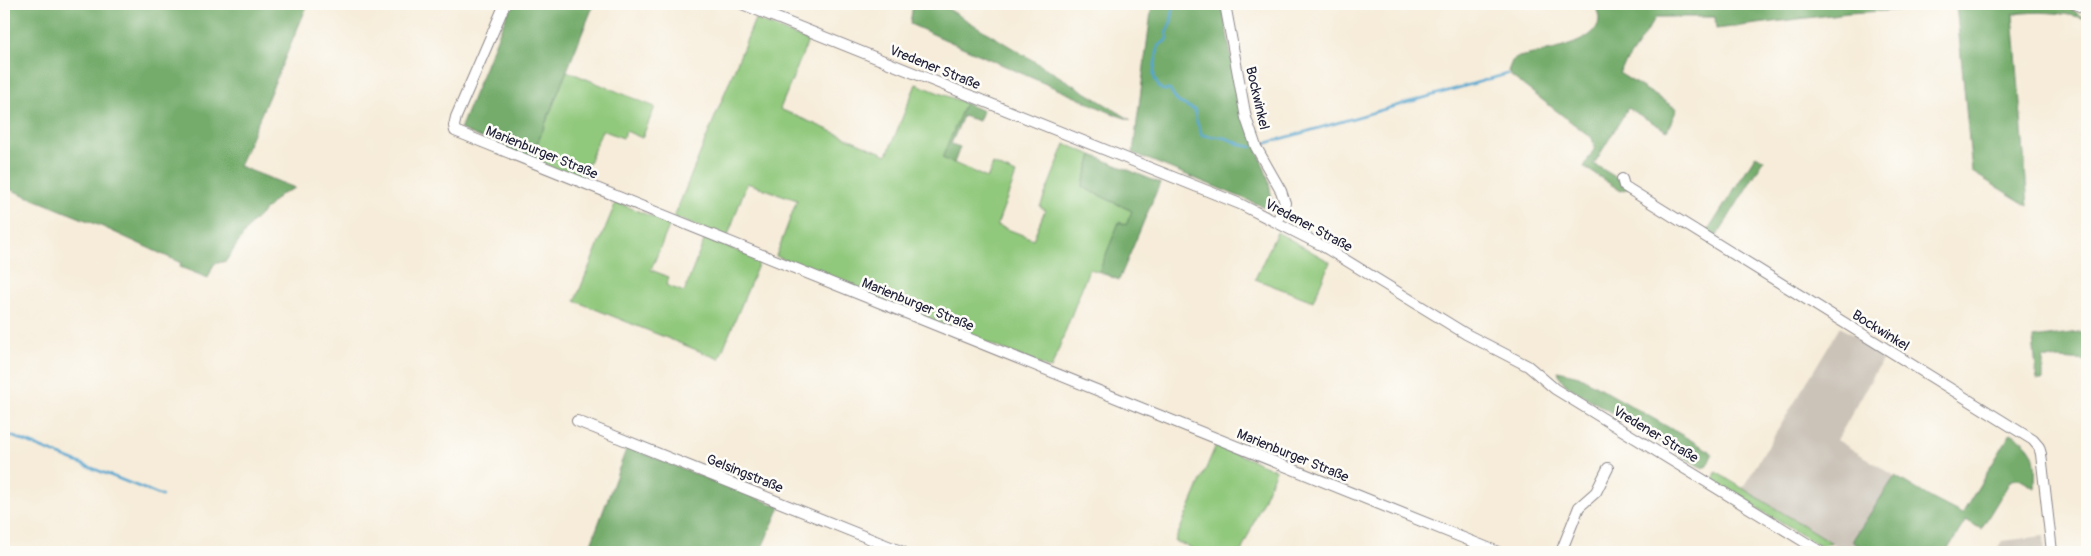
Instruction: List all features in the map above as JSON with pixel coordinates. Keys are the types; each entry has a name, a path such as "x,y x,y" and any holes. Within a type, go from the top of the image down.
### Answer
{"street":[{"name":"Marienburger Straße","path":"504,4 456,117 455,131 1498,552"},
{"name":"Vredener Straße","path":"742,4 1240,204 1278,222 1321,245 1466,334 1528,366 1555,389 1821,552"},
{"name":"Bockwinkel","path":"1225,4 1246,118 1256,147 1281,191 1285,203 1278,222"},
{"path":"2076,4 2087,10"},
{"name":"Bockwinkel","path":"1622,179 1624,186 2033,440 2039,447 2041,454 2052,552"},
{"name":"Gelsingstraße","path":"577,421 903,552"},
{"path":"1561,552 1579,507 1596,492 1608,468"}],"shaded area":[{"path":"1840,327 1885,355 1837,440 1895,476 1852,540 1872,552 1846,552 1742,489"},
{"path":"2044,536 2045,552 1995,552 2002,541"}],"green space":[{"path":"4,4 308,4 239,166 295,188 280,195 250,225 226,261 214,264 208,278 180,267 181,263 103,227 4,187"},
{"path":"511,4 594,4 531,159 460,129"},
{"path":"913,4 940,4 1131,120 910,24"},
{"path":"1152,4 1222,4 1238,96 1268,178 1273,204 1272,210 1133,153"},
{"path":"1594,4 1955,4 1955,7 1848,13 1716,29 1715,17 1656,17 1619,73 1677,109 1667,131 1628,108 1594,164 1632,187 1621,191 1584,167 1595,147 1592,138 1511,76 1508,71 1512,61 1519,57 1567,46 1589,35 1596,28 1599,19"},
{"path":"1956,4 2066,4 2083,18 2066,14 2013,14 2028,206 1972,172"},
{"path":"755,19 808,41 780,109 887,155 916,84 965,103 943,158 987,178 993,164 1016,174 997,225 1033,239 1045,210 1040,207 1065,144 1092,155 1082,187 1132,211 1126,225 1119,223 1099,272 1089,269 1051,369 776,256 797,200 747,183 727,238 674,217"},
{"path":"567,71 655,107 642,138 626,131 623,138 602,130 582,180 531,159"},
{"path":"965,103 983,111 979,121 963,116 951,144 960,147 954,163 942,158"},
{"path":"1092,155 1160,183 1119,280 1099,272 1119,222 1126,225 1132,211 1082,187"},
{"path":"1756,155 1764,160 1715,239 1706,234"},
{"path":"616,202 670,224 651,270 669,277 666,285 684,292 705,238 760,260 719,359 575,301"},
{"path":"1277,232 1330,262 1313,301 1255,279"},
{"path":"2087,331 2087,361 2043,358 2043,380 2037,380 2033,338"},
{"path":"1558,371 1579,376 1710,451 1712,455 1707,466 1702,468 1566,385"},
{"path":"2011,433 2026,444 2033,455 2035,462 2035,488 2019,479 2011,480 1981,529 1966,520 1946,552 1872,552 1852,541 1895,476 1962,514"},
{"path":"1216,445 1276,470 1241,552 1201,552 1175,541"},
{"path":"627,447 780,507 760,552 588,552"},
{"path":"1716,472 1832,543 1819,546 1713,481"}],"waterway":[{"path":"1174,4 1171,22 1166,33 1167,40 1158,46 1154,69 1157,85 1162,90 1170,90 1178,102 1195,110 1201,135 1226,138 1252,147"},
{"path":"1260,145 1507,74"},
{"path":"4,433 162,496"}]}
